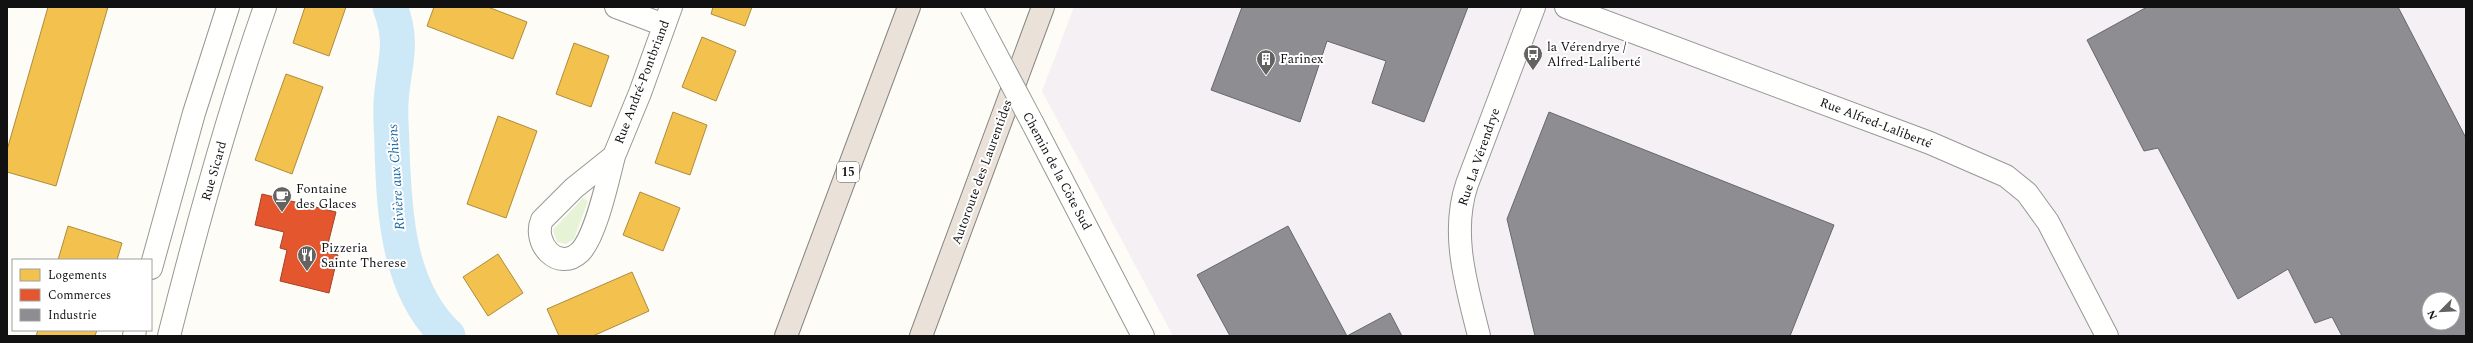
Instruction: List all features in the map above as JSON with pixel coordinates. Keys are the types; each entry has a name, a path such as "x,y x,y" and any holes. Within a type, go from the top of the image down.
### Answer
{"highway":[{"name":"15","path":"786,336 909,7"},
{"name":"Autoroute des Laurentides","path":"921,336 1043,7"}],"street":[{"path":"152,264 194,113 228,7"},
{"name":"Rue Sicard","path":"169,336 194,239 236,97 266,7"},
{"path":"616,7 667,16"},
{"name":"Chemin de la Côte Sud","path":"971,7 1143,336"},
{"name":"Rue La Vérendrye","path":"1479,336 1460,247 1460,208 1467,184 1534,7"},
{"name":"Rue Alfred-Laliberté","path":"1566,7 1930,143 2006,176 2027,193 2048,222 2107,336"},
{"name":"Rue André-Pontbriand","path":"614,156 640,93 667,16"},
{"path":"161,231 194,239"}],"shaded area":[{"path":"1074,7 2466,7 2466,336 1173,336 1042,91"}],"green space":[{"path":"583,198 588,201 574,239 566,244 557,242 553,230"}],"building: Logements":[{"path":"48,7 108,7 56,186 7,172 7,150"},
{"path":"305,7 346,7 329,56 293,43"},
{"path":"434,7 488,7 527,22 513,59 427,26"},
{"path":"713,7 752,7 745,26 711,14"},
{"path":"702,37 736,51 716,101 682,87"},
{"path":"574,43 609,56 591,107 556,94"},
{"path":"286,74 323,87 292,174 255,160"},
{"path":"673,112 707,125 690,175 655,163"},
{"path":"498,116 537,131 506,218 467,204"},
{"path":"640,192 680,208 663,251 623,235"},
{"path":"68,226 122,243 117,259 58,259"},
{"path":"498,254 523,293 488,316 463,277"},
{"path":"632,272 649,311 593,336 559,336 547,309"},
{"path":"38,331 97,331 95,336 36,336"}],"building: Commerces":[{"path":"262,194 336,212 326,252 338,255 329,293 280,281 287,250 280,248 284,232 255,225"}],"building: Industrie":[{"name":"Farinex","path":"1242,7 1468,7 1424,122 1372,103 1386,61 1327,41 1300,122 1211,90"},
{"path":"2147,7 2398,7 2466,138 2466,336 2342,336 2332,317 2315,323 2288,269 2238,299 2158,148 2144,151 2087,40"},
{"path":"1549,112 1834,225 1790,336 1535,336 1507,219"},
{"path":"1288,226 1347,336 1230,336 1197,275"},
{"path":"1390,313 1402,336 1347,336"}],"waterway":[{"name":"Rivière aux Chiens","path":"390,7 397,33 397,55 391,103 393,173 397,223 402,249 418,296 431,317 448,336"}],"place":[{"name":"la Vérendrye / Alfred-Laliberté","path":"1533,71"},
{"name":"Farinex","path":"1266,76"},
{"name":"Fontaine des Glaces","path":"282,213"},
{"name":"Pizzeria Sainte Therese","path":"307,272"}]}
